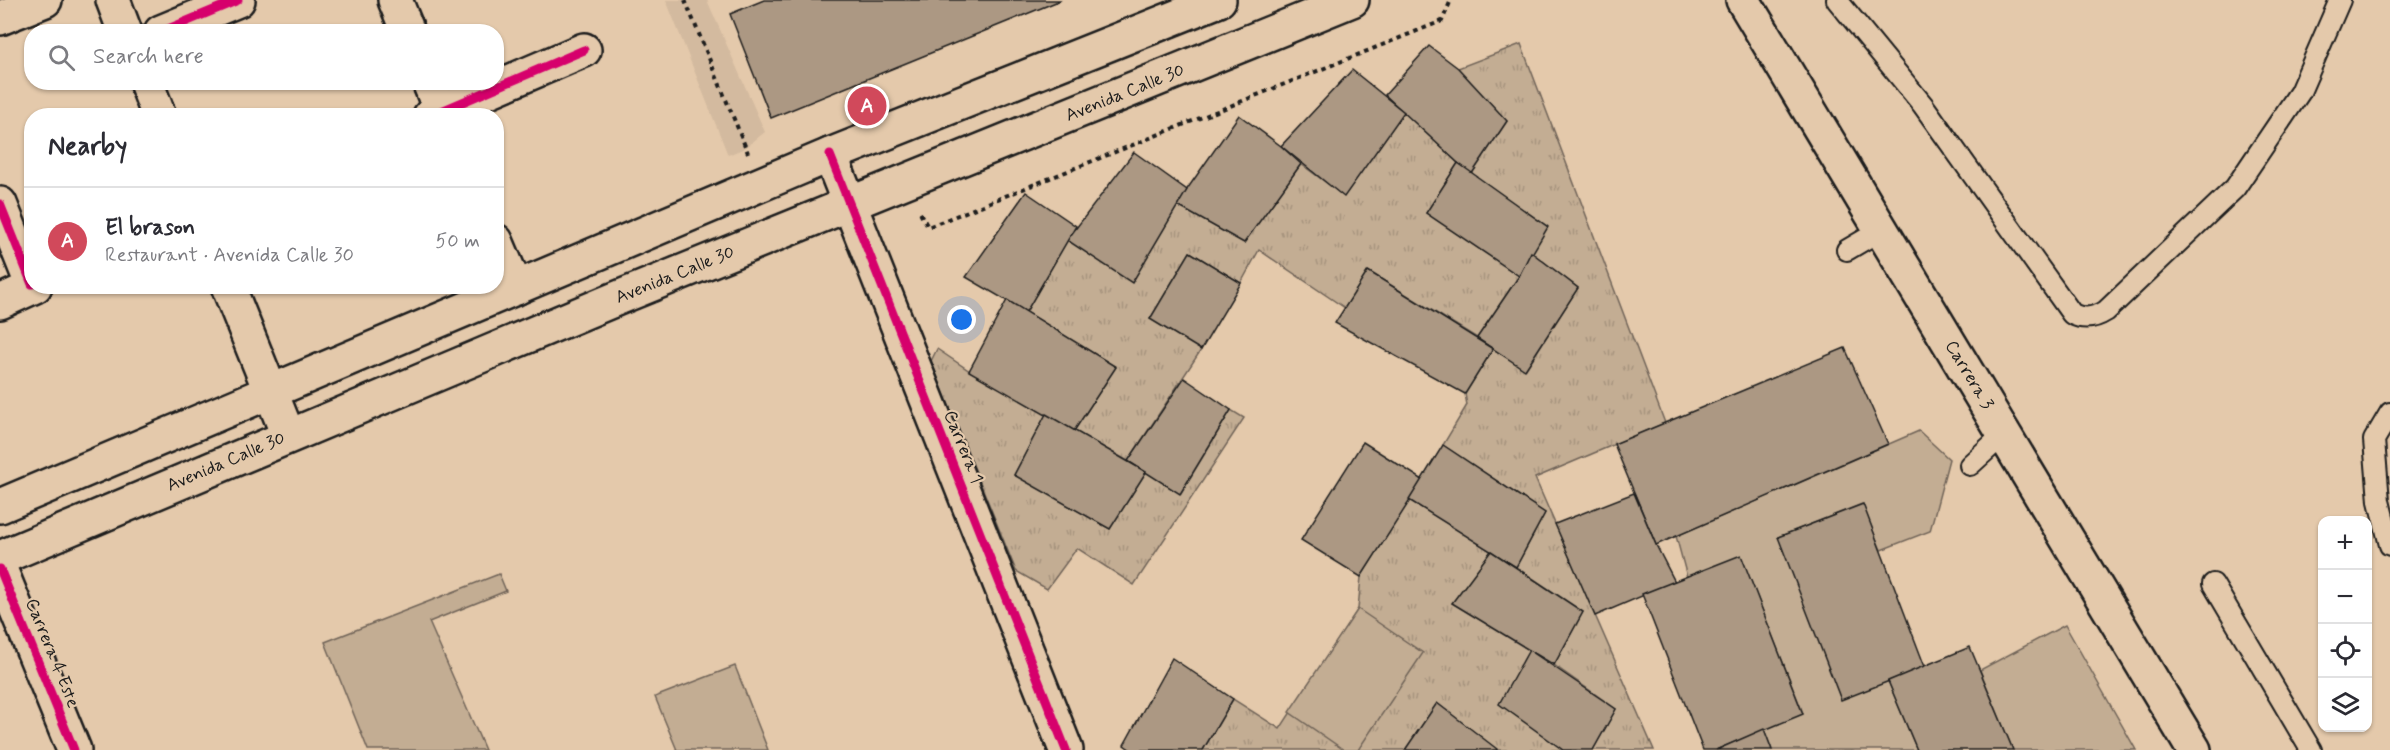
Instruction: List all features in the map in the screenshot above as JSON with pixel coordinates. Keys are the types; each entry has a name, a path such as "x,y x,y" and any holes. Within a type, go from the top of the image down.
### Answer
{"main road":[{"path":"0,18 45,0"},
{"path":"112,0 122,24"},
{"path":"180,24 238,0"},
{"path":"395,0 405,24"},
{"path":"504,293 830,155 1219,0"},
{"name":"Avenida Calle 30","path":"0,558 607,302 1352,0"},
{"name":"Carrera 3","path":"1743,0 2194,750"},
{"path":"504,80 584,50"},
{"path":"149,90 156,108"},
{"path":"436,106 478,90"},
{"name":"Carrera 1","path":"830,155 1066,750"},
{"path":"0,204 24,264"},
{"path":"504,260 516,288"},
{"path":"0,302 24,290"},
{"path":"231,294 288,435"},
{"path":"0,506 502,294"},
{"name":"Carrera 4 Este","path":"0,569 74,750"}],"lane":[{"path":"1837,0 1923,105 2072,314 2081,318 2098,316 2106,311 2235,188 2300,92 2340,0"},
{"path":"1847,250 1881,230"},
{"path":"2390,413 2374,440 2379,501 2390,545"},
{"path":"1970,465 2004,434"},
{"path":"2213,584 2311,750"}],"path":[{"path":"685,0 761,184"},
{"path":"917,208 928,227 1442,21 1450,0"}],"shaded area":[{"path":"666,0 707,0 765,132 745,148 728,155"}],"green space":[{"path":"1521,44 1665,423 1535,478 1654,750 1593,750 1616,709 1554,665 1583,612 1516,567 1545,513 1443,445 1467,405 1465,394 1493,349 1526,369 1578,288 1531,252 1547,226 1471,175 1507,121 1458,68"},
{"path":"1404,112 1458,163 1426,213 1519,276 1477,338 1368,271 1345,308 1259,250 1241,283 1190,252 1150,319 1201,350 1128,461 1074,431 1116,367 1026,312 1067,240 1176,205 1244,243 1301,164 1344,196"},
{"path":"937,349 970,371 1046,414 1014,475 1110,529 1146,472 1181,493 1231,410 1244,418 1134,585 1077,548 1047,589 1016,571 931,361"},
{"path":"1919,431 1949,459 1930,531 1881,550 1862,504 1778,537 1888,681 1917,750 1772,750 1764,729 1803,713 1741,556 1687,577 1676,536"},
{"path":"1409,500 1491,551 1452,603 1529,650 1563,750 1497,750 1437,703 1405,750 1203,750 1233,699 1280,729 1358,609 1361,577"},
{"path":"499,574 506,591 429,622 485,750 368,750 325,642"},
{"path":"1358,609 1423,653 1358,750 1344,750 1289,712"},
{"path":"2065,625 2136,750 2013,750 1980,670"},
{"path":"735,666 768,750 677,750 655,697"}],"building":[{"path":"764,0 1061,0 771,118 730,14"},
{"path":"1429,46 1458,68 1507,121 1471,175 1385,95"},
{"path":"1352,70 1404,112 1344,197 1281,146"},
{"path":"1239,115 1301,164 1244,243 1176,205"},
{"path":"1134,152 1187,190 1132,283 1067,240"},
{"path":"1458,163 1548,227 1519,276 1426,213"},
{"path":"1026,192 1076,226 1026,312 966,277"},
{"path":"1190,252 1241,283 1201,350 1150,319"},
{"path":"1531,252 1578,288 1525,370 1477,338 1519,276"},
{"path":"1368,271 1493,349 1465,394 1335,323"},
{"path":"1007,300 1116,367 1074,431 969,371"},
{"path":"1845,348 1888,444 1656,545 1614,444"},
{"path":"1184,378 1231,410 1180,494 1128,461"},
{"path":"1046,414 1146,472 1110,529 1014,475"},
{"path":"1363,442 1423,480 1361,577 1301,540"},
{"path":"1443,445 1545,513 1516,567 1409,500"},
{"path":"1634,493 1675,582 1595,616 1555,524"},
{"path":"1863,504 1925,667 1841,700 1778,537"},
{"path":"1491,551 1583,612 1554,665 1452,603"},
{"path":"1741,555 1803,714 1716,750 1703,750 1642,594"},
{"path":"1970,647 2013,750 1917,750 1888,681"},
{"path":"1529,650 1616,709 1593,750 1563,750 1499,704"},
{"path":"1172,658 1233,699 1203,750 1131,750 1124,745"},
{"path":"1437,703 1497,749 1497,750 1405,750"},
{"path":"1764,729 1772,750 1716,750"}],"cycle path":[{"path":"180,24 238,0"},
{"path":"504,84 584,50"},
{"path":"449,108 491,90"},
{"path":"830,155 1066,750"},
{"path":"0,204 24,264"},
{"path":"0,569 74,750"}],"place":[{"name":"El brason","path":"867,106"}]}
